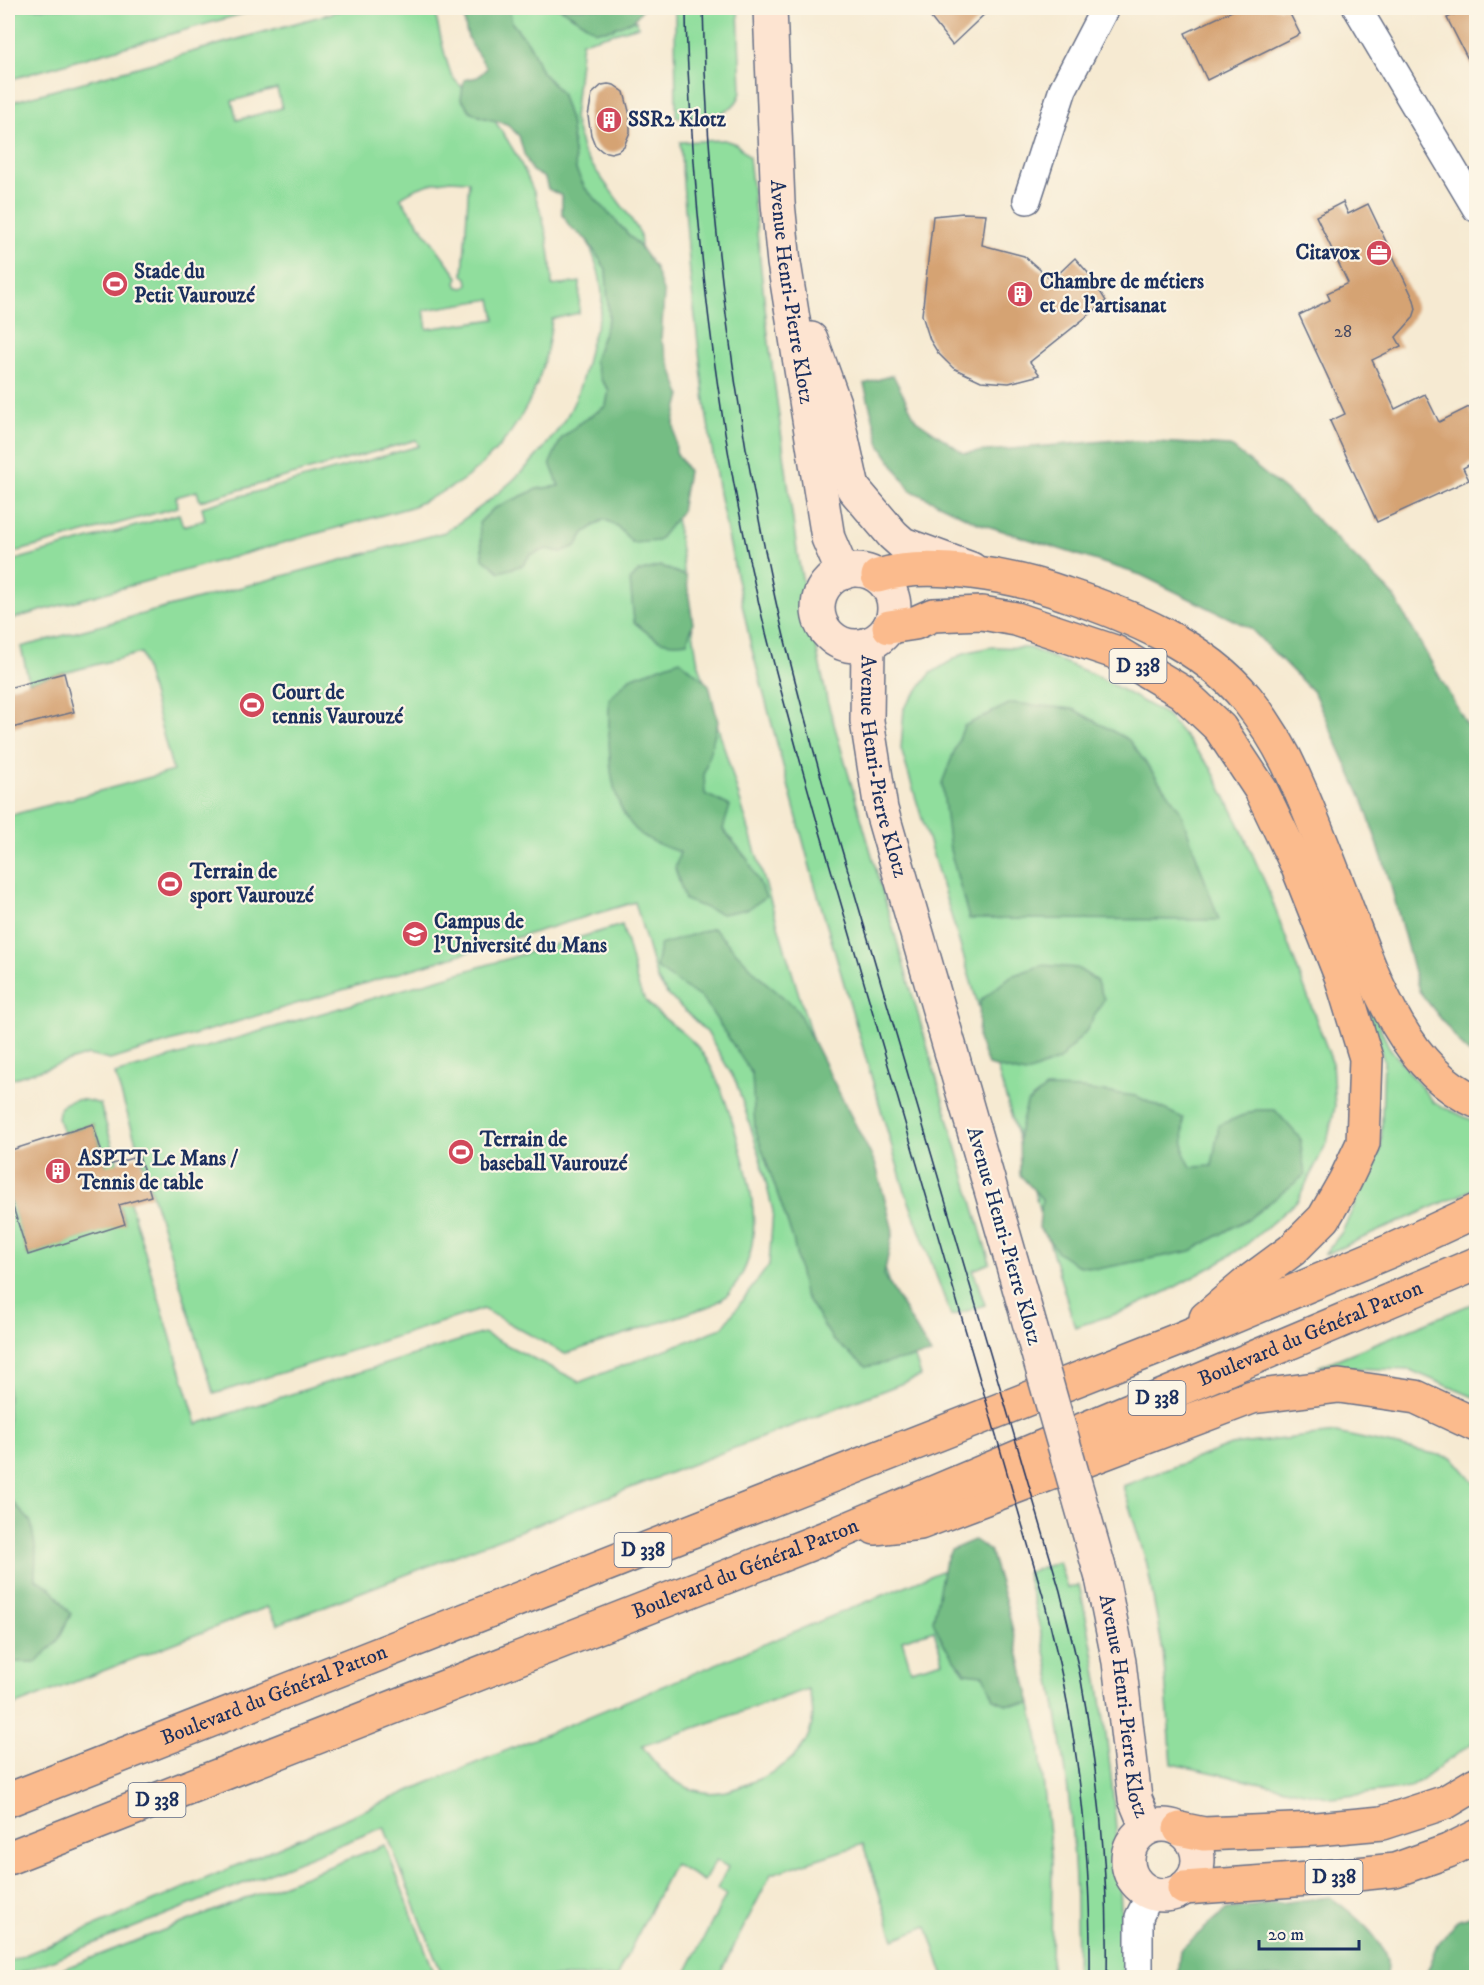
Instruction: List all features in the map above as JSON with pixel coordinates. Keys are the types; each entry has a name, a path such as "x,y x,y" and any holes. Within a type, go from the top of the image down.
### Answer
{"highway":[{"path":"879,576 894,571 923,570 949,570 986,575"},
{"name":"D 338","path":"986,575 1046,587 1100,606 1144,625 1183,645 1209,663 1247,699 1295,778 1360,942 1392,1015 1414,1048 1439,1077 1476,1101"},
{"name":"D 338","path":"879,636 933,615 982,613 1016,619 1115,652 1182,692 1220,728 1261,790 1297,865 1341,976 1366,1059 1363,1143 1324,1218 1292,1250 1250,1281 1180,1339"},
{"name":"Boulevard du Général Patton","path":"8,1800 1180,1339 1390,1251 1476,1211"},
{"name":"Boulevard du Général Patton","path":"8,1858 838,1533 1476,1264"},
{"name":"D 338","path":"838,1533 920,1523 1252,1397 1339,1386 1416,1397 1476,1425"},
{"name":"D 338","path":"1180,1829 1204,1834 1382,1824 1446,1802 1476,1784"},
{"name":"D 338","path":"1184,1888 1395,1870 1448,1851 1476,1837"}],"street":[{"name":"Avenue Henri-Pierre Klotz","path":"770,8 776,170 784,263 828,538 843,573 833,577 820,594 819,617 824,628 835,640 852,646 879,636"},
{"path":"1027,200 1063,89 1105,8"},
{"path":"1357,8 1476,208"},
{"path":"784,263 834,403 853,488 893,535 903,543 986,575"},
{"path":"843,573 858,570 879,576"},
{"name":"Avenue Henri-Pierre Klotz","path":"879,576 889,589 895,604 893,617 879,636 867,721 881,809 1102,1578 1119,1662 1135,1798 1147,1828"},
{"name":"Avenue Henri-Pierre Klotz","path":"1151,1893 1140,1887 1133,1878 1128,1856 1131,1845 1138,1835 1147,1828 1158,1825 1170,1825 1180,1829 1196,1846 1197,1868 1192,1879 1184,1888"},
{"path":"1139,1977 1139,1917 1151,1893 1163,1895 1184,1888"}],"green space":[{"path":"26,8 263,8 8,80 8,13"},
{"path":"350,8 434,8 451,74 457,83 482,105 501,129 534,192 547,237 552,286 580,282 579,313 552,319 536,387 515,426 485,461 447,490 411,507 8,620 8,562 179,514 183,526 205,520 202,507 419,446 416,440 200,501 197,491 176,497 178,507 8,554 8,103","holes":["277,89 282,108 237,120 232,101","450,180 469,181 463,275 467,278 468,284 464,288 458,287 456,283 458,277 400,198 417,188","491,299 495,319 427,329 424,310"]},
{"path":"460,8 509,8 512,23 530,45 542,72 561,93 570,120 576,170 585,188 640,247 655,268 664,294 661,340 681,395 674,421 676,452 688,471 681,512 658,541 633,543 617,526 604,519 584,533 576,546 561,552 547,549 530,555 523,565 500,572 483,558 479,523 493,509 537,489 559,486 550,463 561,439 577,425 606,406 609,390 601,380 594,361 609,318 606,269 587,240 569,226 562,213 562,196 548,189 545,178 532,171 519,136 507,124 481,117 470,111 461,99 464,80 478,77 487,68 469,40 464,15"},
{"path":"509,8 560,8 596,31 612,29 635,19 639,26 582,42 574,118 583,153 640,233 641,248 585,188 576,170 570,120 561,93 542,72 530,45 512,23"},
{"path":"560,8 643,8 634,20 612,29 596,31"},
{"path":"675,8 738,8 741,92 737,101 724,112 715,115 676,117"},
{"path":"724,140 736,144 749,157 768,335 798,558 827,700 990,1263 973,1270 985,1305 951,1316 904,1188 813,878 751,646 719,493 706,411 690,274 680,142"},
{"path":"587,240 606,269 609,318 594,361 601,380 609,390 606,406 577,425 559,486 537,489 516,500 523,565 530,555 547,549 561,552 576,546 584,533 605,519 617,526 633,543 676,517 697,658 852,1170 921,1376 278,1624 267,1607 8,1708 8,1191 28,1255 125,1223 93,1124 63,1133 58,1118 60,1107 70,1101 89,1101 100,1104 197,1424 483,1333 580,1382 722,1328 769,1265 773,1211 758,1150 736,1082 707,1032 666,993 657,979 635,902 110,1060 88,1055 8,1080 8,816 173,771 141,653 29,682 21,647 445,532 463,520 496,495 528,466 555,434 575,400 602,303 599,275"},
{"path":"893,375 916,420 964,453 1117,440 1230,446 1296,499 1393,595 1476,741 1476,1057 1467,1052 1419,991 1388,875 1363,801 1314,693 1250,628 1141,575 978,523 910,490 880,445 864,384"},
{"path":"660,566 686,576 693,624 687,642 670,643 658,640 634,622 630,580 638,572"},
{"path":"991,647 1029,648 1097,676 1167,715 1211,768 1267,887 1332,1062 1335,1107 1327,1142 1298,1200 1246,1245 1215,1265 1168,1291 1124,1311 1075,1327 901,749 904,708 931,673 964,653"},
{"path":"680,660 709,685 718,722 704,773 705,794 730,806 723,829 748,860 766,897 748,909 722,914 685,900 675,868 680,852 642,835 630,823 615,791 609,753 609,699 630,678"},
{"path":"1011,703 1073,709 1129,740 1180,810 1219,920 969,919 950,850 942,783 964,726"},
{"path":"622,925 641,993 654,1010 687,1036 701,1051 717,1079 735,1130 751,1192 753,1233 750,1253 743,1272 729,1293 713,1305 565,1354 483,1309 214,1394 115,1074"},
{"path":"713,928 764,981 796,1008 876,1165 893,1231 884,1275 931,1354 866,1367 833,1340 804,1294 793,1239 755,1129 752,1074 704,1000 656,968 660,945"},
{"path":"1043,965 1077,968 1096,980 1104,999 1086,1031 1059,1060 1025,1074 988,1065 978,1039 980,1001 1011,976"},
{"path":"1356,975 1389,1047 1434,1103 1476,1122 1476,1188 1324,1255 1342,1232 1381,1149 1384,1061"},
{"path":"1046,1088 1082,1089 1136,1096 1183,1118 1184,1153 1191,1167 1212,1166 1219,1125 1256,1110 1275,1110 1300,1138 1305,1175 1251,1217 1191,1251 1098,1269 1077,1265 1058,1252 1039,1228 1042,1199 1020,1175 1019,1133 1027,1103"},
{"path":"1476,1302 1476,1398 1410,1370 1318,1367"},
{"path":"1336,1433 1453,1458 1476,1485 1476,1736 1471,1744 1410,1788 1332,1798 1172,1764 1163,1651 1147,1564 1123,1486 1231,1445"},
{"path":"8,1499 31,1522 36,1552 35,1578 53,1590 71,1614 58,1640 37,1662 16,1662 8,1658"},
{"path":"974,1540 990,1551 1007,1607 1031,1704 1006,1704 994,1699 984,1675 965,1673 943,1643 933,1621 944,1565 951,1550"},
{"path":"990,1551 1007,1607 1038,1734 1052,1862 1051,1977 944,1977 927,1926 894,1939 863,1844 771,1874 718,1977 684,1977 726,1895 717,1889 728,1867 716,1860 704,1881 674,1864 616,1977 443,1977 384,1827 8,1978 8,1962 425,1784","holes":["934,1630 943,1661 911,1670 902,1640","808,1689 812,1707 812,1723 808,1737 800,1749 777,1769 736,1788 709,1793 684,1786 661,1769 642,1746"]},
{"path":"1059,1562 1067,1588 1079,1585 1106,1731 1120,1878 1123,1977 1076,1977 1075,1875 1066,1774 1050,1673 1026,1573"},
{"path":"385,1845 436,1977 42,1977"},
{"path":"1330,1897 1356,1917 1380,1944 1387,1963 1386,1977 1177,1977 1180,1950 1227,1909"},
{"path":"1476,1914 1476,1977 1425,1977 1438,1945 1457,1920"}],"building":[{"path":"923,8 991,8 952,45"},
{"path":"1238,8 1287,8 1300,34 1207,80 1185,33"},
{"path":"1467,8 1476,8 1476,75 1447,18"},
{"name":"SSR2 Klotz","path":"608,84 624,92 630,115 630,132 624,146 611,153 602,151 595,145 588,116 592,94 602,85"},
{"path":"1343,202 1348,214 1368,204 1414,300 1416,309 1413,318 1396,337 1401,346 1372,360 1395,409 1425,394 1439,422 1469,407 1476,423 1476,461 1463,468 1469,480 1377,522 1330,421 1345,414 1299,315 1330,300 1327,293 1348,283 1316,216"},
{"name":"Chambre de métiers et de l'artisanat","path":"963,213 986,214 982,245 1024,256 1052,280 1075,258 1089,274 1106,301 1030,362 1040,375 1009,383 981,381 953,368 938,353 930,340 922,315 933,216"},
{"path":"64,673 74,712 8,729 8,688"},
{"name":"ASPTT Le Mans / Tennis de table","path":"93,1124 106,1166 139,1156 151,1196 119,1205 125,1224 28,1255 8,1191 8,1151"}],"tram line":[{"path":"686,8 689,95 697,205 709,320 735,491 772,658 816,818 1043,1596 1063,1681 1081,1791 1089,1903 1090,1978"},
{"path":"703,8 716,231 735,378 760,525 801,706 1060,1591 1074,1646 1087,1717 1102,1828 1107,1978"}],"place":[{"name":"SSR2 Klotz","path":"609,120"},
{"name":"Citavox","path":"1379,253"},
{"name":"Stade du Petit Vaurouzé","path":"115,284"},
{"name":"Chambre de métiers et de l'artisanat","path":"1020,294"},
{"name":"Court de tennis Vaurouzé","path":"252,705"},
{"name":"Terrain de sport Vaurouzé","path":"170,884"},
{"name":"Campus de l'Université du Mans","path":"415,934"},
{"name":"Terrain de baseball Vaurouzé","path":"461,1152"},
{"name":"ASPTT Le Mans / Tennis de table","path":"58,1171"}]}
